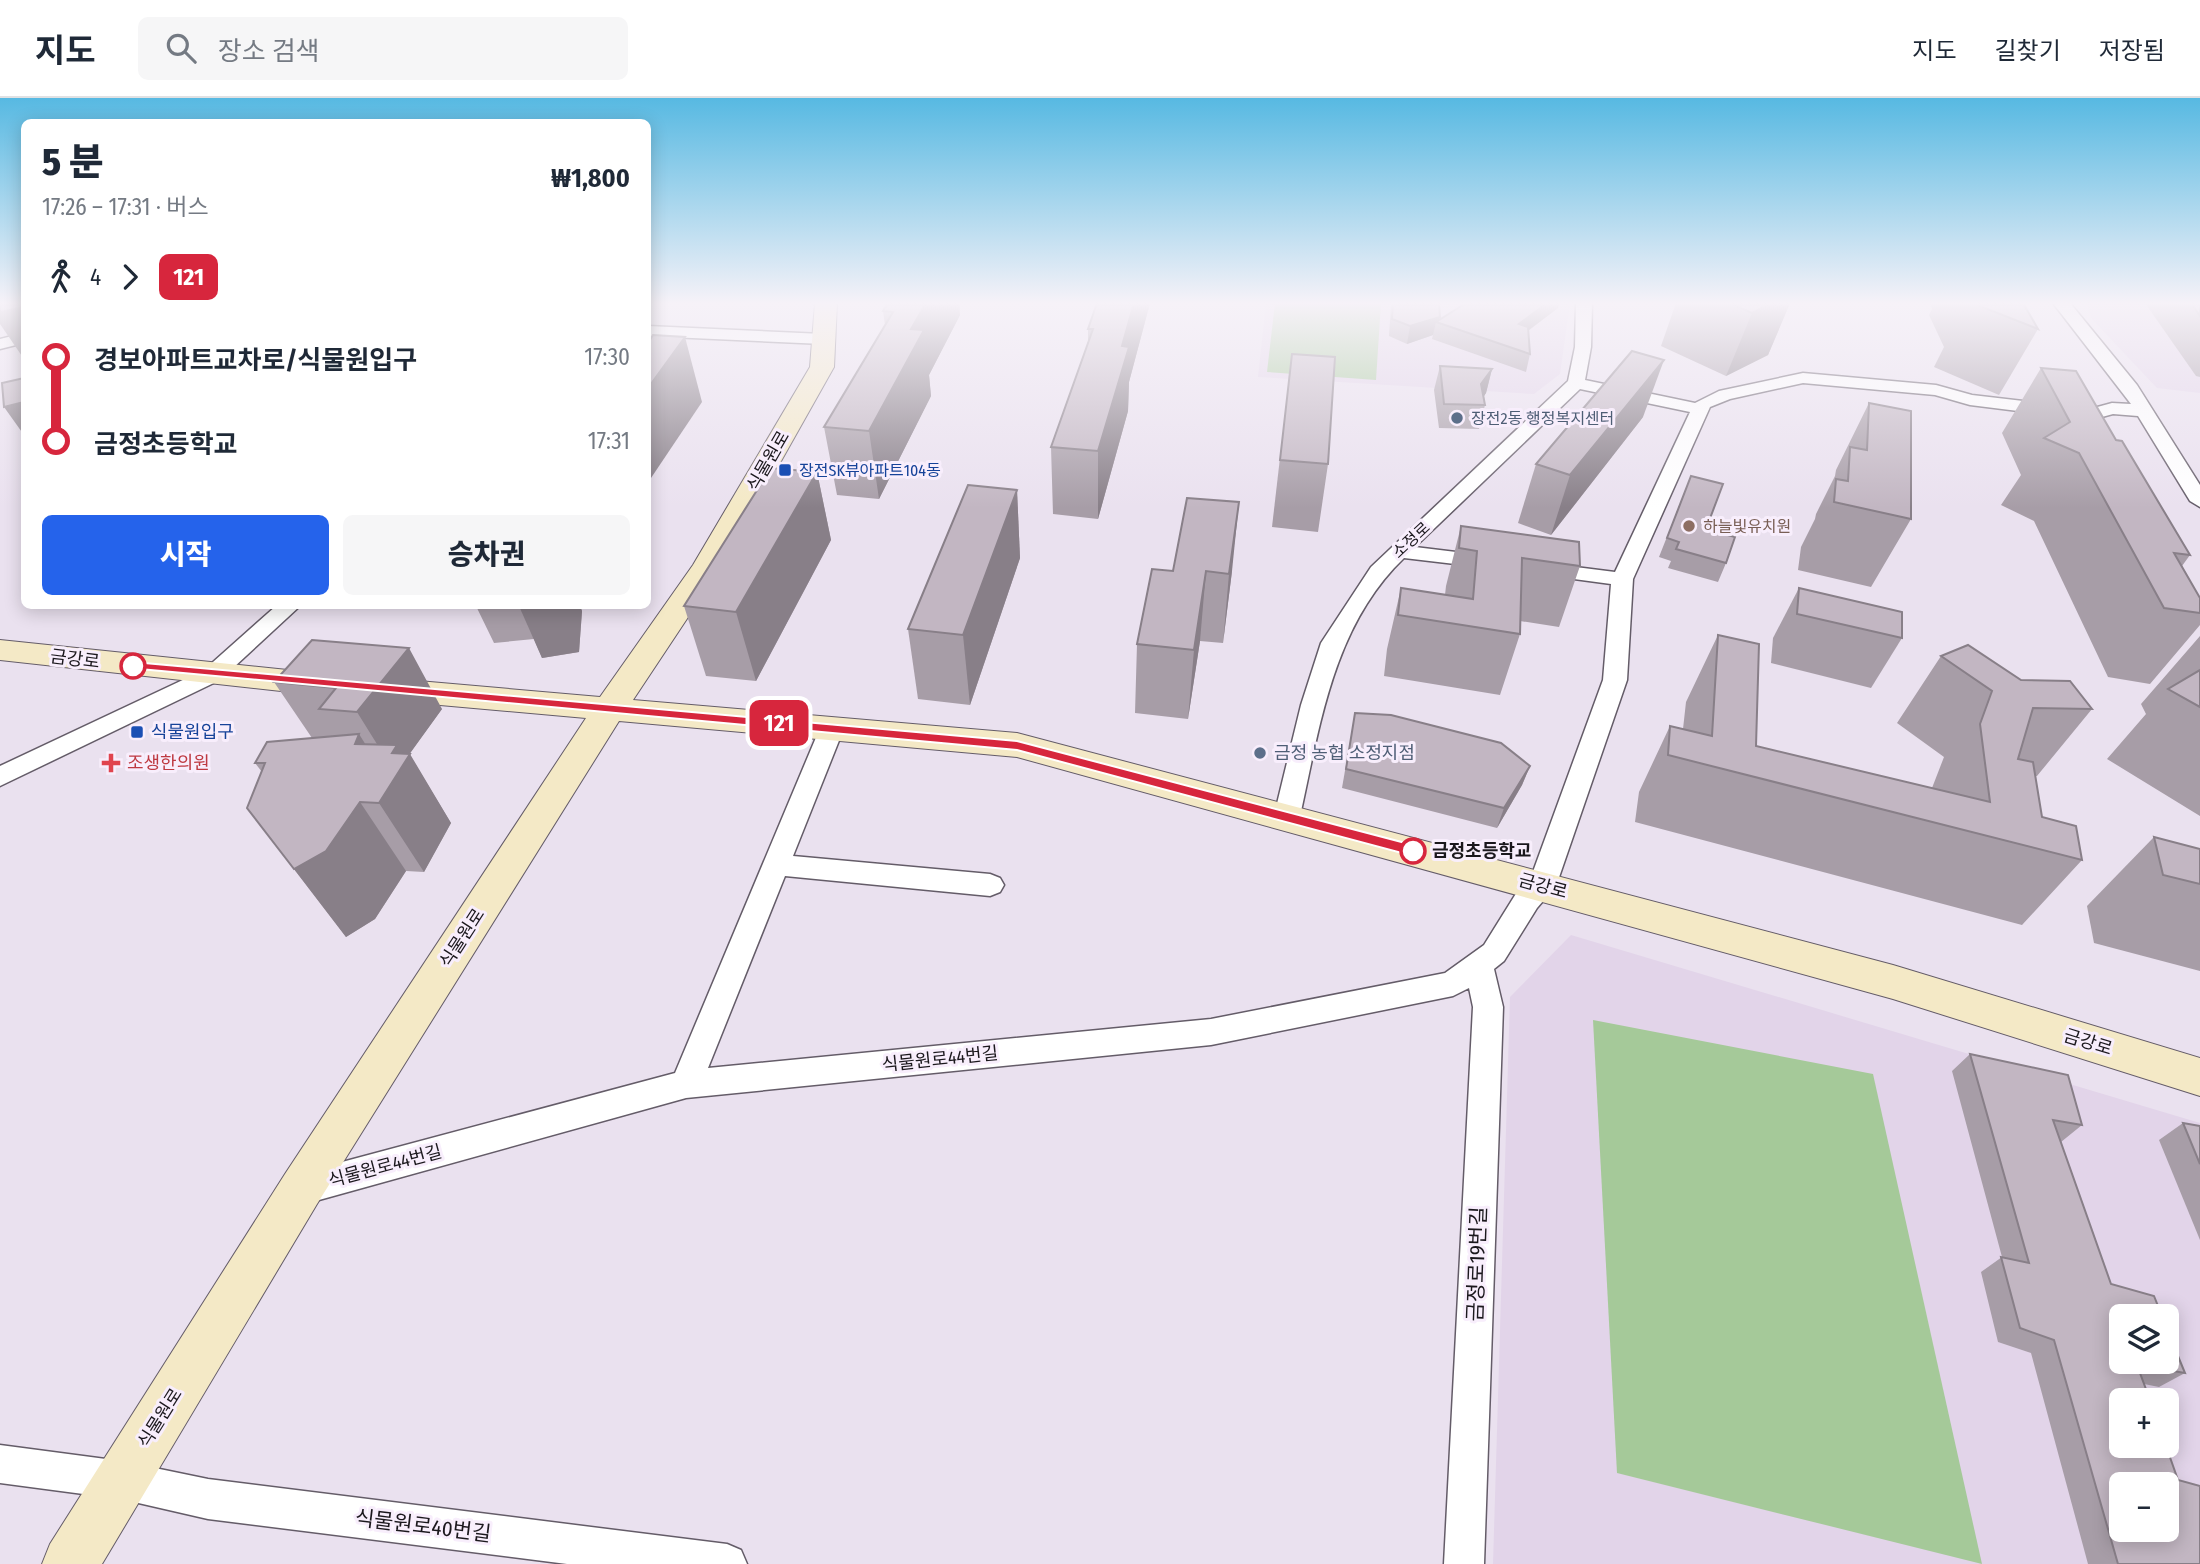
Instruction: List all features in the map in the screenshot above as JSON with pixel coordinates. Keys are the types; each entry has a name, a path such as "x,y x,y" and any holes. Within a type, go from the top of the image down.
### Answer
{"main road":[{"name":"식물원로","path":"70,1564 301,1189 610,708 707,566 819,371"},
{"name":"금강로","path":"212,675 1017,745 1894,982 2200,1077"}],"street":[{"path":"1578,371 1576,383 1700,409"},
{"path":"2117,371 2200,501"},
{"path":"1542,886 1615,680 1622,579 1703,404 1725,395 1804,378 1936,390 1970,401 2091,415 2112,408 2144,411"},
{"name":"소정로","path":"1287,816 1313,705 1332,643 1382,567 1576,383"},
{"path":"1400,551 1622,579"},
{"path":"0,777 212,675 286,609"},
{"name":"금강로","path":"0,650 212,675"},
{"path":"686,1084 832,728"},
{"path":"776,865 990,885"},
{"name":"식물원로44번길","path":"301,1189 686,1084 1211,1032 1453,984 1494,953 1527,900 1542,886"},
{"name":"금정로19번길","path":"1464,1564 1488,1007 1479,964"},
{"name":"식물원로40번길","path":"0,1464 121,1480 208,1499 727,1564"}],"shaded area":[{"path":"1259,371 1560,371 1534,394 1258,377"},
{"path":"2141,371 2200,371 2200,393 2157,388"},
{"path":"1571,935 2200,1123 2200,1564 1493,1564 1510,997"}],"green space":[{"path":"1267,371 1377,371 1376,380"},
{"path":"1593,1020 1873,1074 1982,1564 1617,1473"}],"building":[{"path":"651,371 660,371 651,384"},
{"path":"857,371 901,371 869,431 824,427"},
{"path":"1078,371 1122,371 1098,451 1051,447"},
{"path":"1290,371 1334,371 1328,464 1280,460"},
{"path":"1441,371 1490,371 1481,384 1485,405 1444,404"},
{"path":"1615,371 1655,371 1570,475 1536,464"},
{"path":"2043,371 2076,371 2116,440 2122,441 2190,555 2174,553 2200,598 2200,613 2164,608 2079,453 2044,438 2070,422"},
{"path":"21,379 21,403 4,407 2,383"},
{"path":"1869,403 1911,411 1911,519 1834,502 1836,479 1848,481 1850,447 1867,450"},
{"path":"771,468 817,472 736,612 684,606"},
{"path":"1691,476 1723,484 1706,529 1735,537 1726,563 1676,549 1679,542 1667,538"},
{"path":"968,485 1017,490 963,635 908,629"},
{"path":"1187,498 1239,502 1229,574 1206,571 1194,650 1137,644 1152,569 1173,571"},
{"path":"1461,526 1579,542 1580,566 1522,558 1520,634 1398,615 1401,588 1473,599 1477,551 1459,548"},
{"path":"1799,588 1902,612 1902,638 1797,614"},
{"path":"1718,635 1759,644 1756,746 1990,802 1980,724 1992,691 1941,656 1968,645 2021,680 2070,681 2092,709 2033,708 2018,759 2033,762 2042,817 2076,826 2082,860 1668,755 1670,726 1712,736"},
{"path":"312,640 409,648 357,712 319,709 336,688 274,682"},
{"path":"2200,670 2200,707 2168,689"},
{"path":"1355,713 1391,715 1501,743 1530,766 1504,808 1346,769"},
{"path":"359,734 355,744 397,745 392,753 410,754 379,803 360,802 326,851 294,869 247,808 265,763 255,763 267,742"},
{"path":"2154,837 2200,849 2200,884 2163,875"},
{"path":"1970,1054 2068,1075 2082,1125 2053,1120 2111,1284 2154,1296 2157,1304 2109,1304 2109,1374 2140,1374 2146,1388 2109,1388 2109,1458 2170,1458 2175,1472 2109,1472 2109,1532 2054,1340 2020,1328 2001,1257 2029,1263"},
{"path":"2183,1123 2200,1126 2200,1164"},
{"path":"2179,1358 2185,1373 2179,1372"},
{"path":"2179,1480 2200,1486 2200,1564 2118,1564 2112,1542 2179,1542"}],"bus line":[{"name":"121","path":"133,666 1017,745 1413,851"}],"place":[{"name":"장전2동 행정복지센터","path":"1457,418"},
{"name":"장전SK뷰아파트104동","path":"785,470"},
{"name":"하늘빛유치원","path":"1689,526"},
{"name":"식물원입구","path":"137,732"},
{"name":"금정 농협 소정지점","path":"1260,753"},
{"name":"조생한의원","path":"111,763"},
{"name":"금정초등학교","path":"1413,851"}]}
